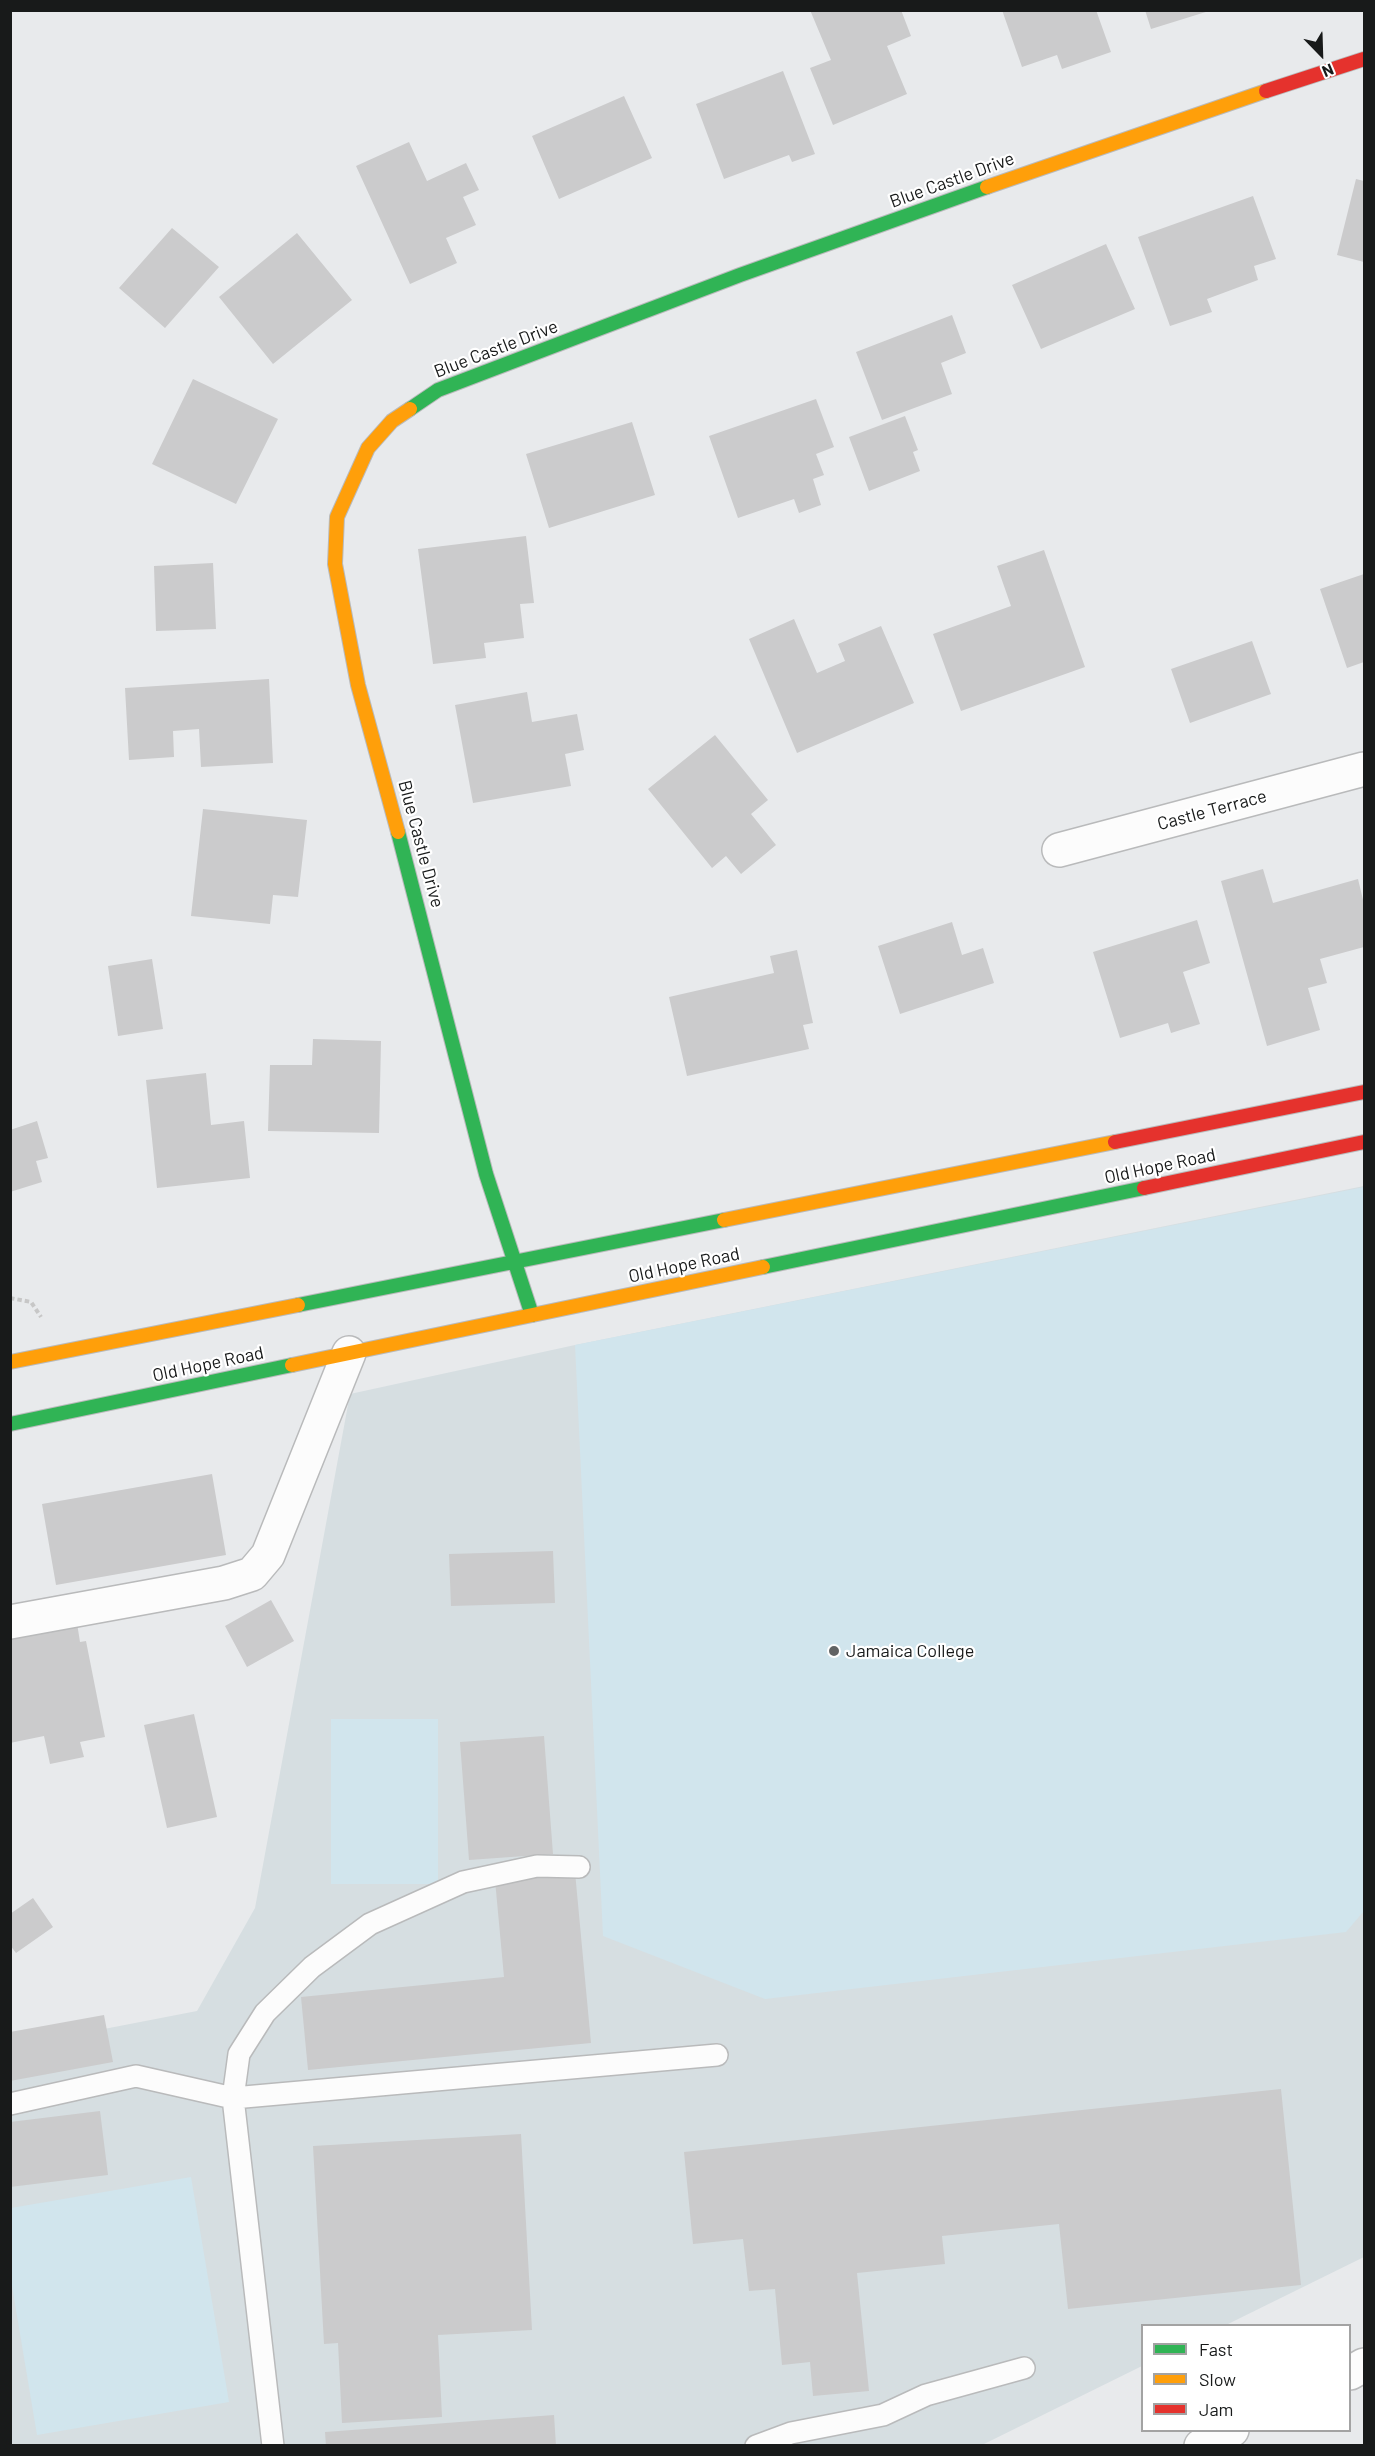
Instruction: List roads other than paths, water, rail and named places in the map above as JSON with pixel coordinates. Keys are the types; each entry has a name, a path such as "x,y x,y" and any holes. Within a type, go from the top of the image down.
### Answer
{"main road":[{"name":"Blue Castle Drive","path":"531,1315 486,1174 428,940 358,685 335,564 338,517 368,448 392,421 438,390 740,275 1149,129 1365,59"},
{"name":"Old Hope Road","path":"10,1362 1365,1092"},
{"name":"Old Hope Road","path":"10,1424 1365,1142"}],"street":[{"name":"Castle Terrace","path":"1059,850 1365,769"},
{"path":"10,1623 224,1583 252,1574 268,1555 349,1353"},
{"path":"1351,2372 1365,2365"},
{"path":"1201,2445 1228,2432"}],"lane":[{"path":"273,2445 233,2098 239,2054 265,2013 312,1966 370,1924 463,1882 537,1866 579,1867"},
{"path":"10,2104 136,2076 233,2098 717,2055"},
{"path":"756,2445 791,2433 883,2415 926,2395 1024,2368"}],"place":[{"name":"Jamaica College","path":"834,1651"}]}
